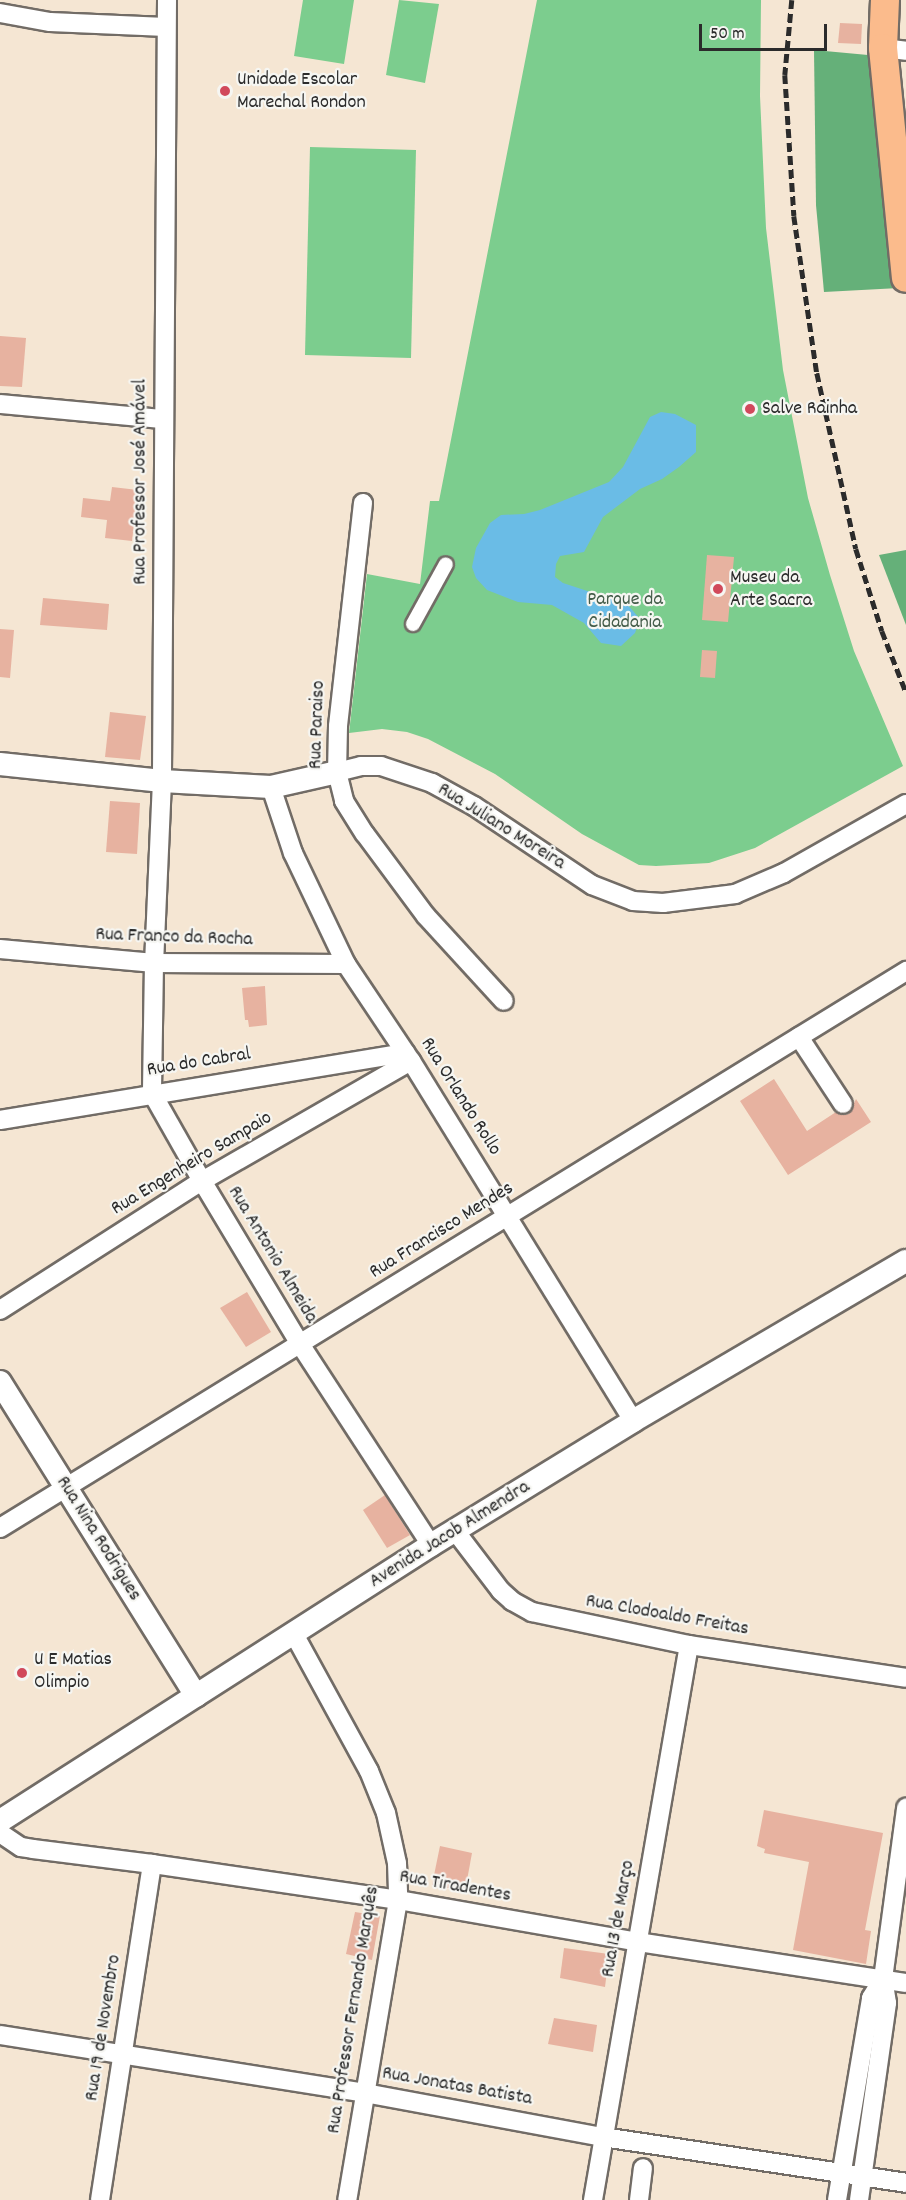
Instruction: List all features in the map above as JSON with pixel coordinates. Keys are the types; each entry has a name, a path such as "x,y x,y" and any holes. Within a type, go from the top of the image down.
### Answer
{"main road":[{"path":"885,0 894,50 906,279"}],"street":[{"name":"Rua Professor José Amável","path":"154,963 162,781 167,0"},
{"path":"0,13 50,22 166,27"},
{"path":"0,404 163,419"},
{"name":"Rua Paraiso","path":"363,503 341,680 337,772 344,801 397,879 426,916 504,1001"},
{"path":"446,564 417,624 447,580"},
{"name":"Rua Juliano Moreira","path":"0,764 162,781 271,787 361,766 381,766 432,783 474,806 592,885 633,901 663,903 724,896 745,890 784,873 906,804"},
{"name":"Rua Orlando Rollo","path":"271,787 293,853 346,964 409,1057 509,1216 633,1421"},
{"name":"Rua Franco da Rocha","path":"0,949 154,963 346,964"},
{"name":"Rua Antonio Almeida","path":"154,963 153,1093 201,1181 300,1344 431,1545"},
{"name":"Rua Francisco Mendes","path":"0,1528 906,971"},
{"path":"800,1037 843,1104"},
{"name":"Rua do Cabral","path":"0,1120 153,1093 409,1057"},
{"name":"Rua Engenheiro Sampaio","path":"0,1310 201,1181 409,1057"},
{"name":"Avenida Jacob Almendra","path":"0,1821 431,1545 456,1532 633,1421 906,1261"},
{"name":"Rua Nina Rodrigues","path":"0,1382 196,1696"},
{"name":"Rua Clodoaldo Freitas","path":"456,1532 501,1591 525,1609 555,1618 688,1645 906,1678"},
{"name":"Rua Professor Fernando Marquês","path":"294,1634 369,1771 386,1813 397,1863 398,1900 347,2200"},
{"name":"Rua 13 de Março","path":"593,2200 688,1645"},
{"path":"859,2200 887,2003 883,1979 906,1808"},
{"name":"Rua Tiradentes","path":"0,1833 21,1847 33,1849 398,1900 638,1942 906,1983"},
{"name":"Rua 19 de Novembro","path":"100,2200 152,1864"},
{"path":"837,2200 872,1998 883,1979"},
{"name":"Rua Jonatas Batista","path":"0,2035 365,2093 603,2137 841,2175 906,2183"},
{"path":"639,2200 643,2168"}],"green space":[{"path":"303,0 354,0 344,64 294,56"},
{"path":"399,0 439,4 425,83 386,75"},
{"name":"Parque da Cidadania","path":"537,0 761,0 760,96 766,228 783,370 808,498 830,575 854,651 903,766 755,848 709,863 639,865 582,834 495,774 428,739 407,732 382,729 349,733 367,574 420,584 430,501 439,501"},
{"path":"814,50 868,55 888,185 899,288 824,292 816,205"},
{"path":"310,147 416,150 411,358 305,355"},
{"path":"906,550 906,625 879,555"}],"water":[{"path":"661,412 675,414 696,425 696,452 662,479 640,489 603,517 584,552 560,556 556,564 555,577 563,583 627,604 640,619 635,633 621,646 601,643 584,623 552,605 518,602 487,590 476,578 472,567 476,548 490,523 501,515 524,514 540,510 609,482 623,467 650,417"}],"building":[{"path":"840,23 862,24 861,44 838,43"},
{"path":"0,336 26,338 22,387 0,386"},
{"path":"112,487 138,490 132,541 105,538 107,520 81,517 83,498 110,501"},
{"name":"Museu da Arte Sacra","path":"707,555 734,557 728,622 702,620"},
{"path":"43,598 109,604 107,630 40,625"},
{"path":"0,629 14,630 10,678 0,677"},
{"path":"702,650 717,651 715,678 700,677"},
{"path":"110,712 146,716 140,760 105,757"},
{"path":"110,801 140,803 137,854 106,852"},
{"path":"265,986 267,1025 249,1027 248,1020 245,1020 242,988"},
{"path":"774,1079 807,1131 836,1112 843,1115 849,1114 856,1099 871,1122 788,1175 740,1101"},
{"path":"247,1292 271,1332 246,1347 220,1308"},
{"path":"385,1495 410,1535 387,1548 363,1510"},
{"path":"764,1810 883,1833 865,1930 871,1931 866,1964 793,1950 809,1862 764,1853 765,1849 757,1846"},
{"path":"440,1846 472,1853 465,1891 432,1885"},
{"path":"355,1912 380,1916 372,1960 346,1954"},
{"path":"564,1948 609,1954 605,1987 560,1978"},
{"path":"554,2018 597,2025 593,2052 548,2044"}],"railway":[{"path":"792,0 785,75 794,216 817,373 856,549 882,631 906,692"}],"place":[{"name":"Unidade Escolar Marechal Rondon","path":"225,91"},
{"name":"Salve Rainha","path":"750,409"},
{"name":"Museu da Arte Sacra","path":"718,589"},
{"name":"U E Matias Olimpio","path":"22,1673"}]}
